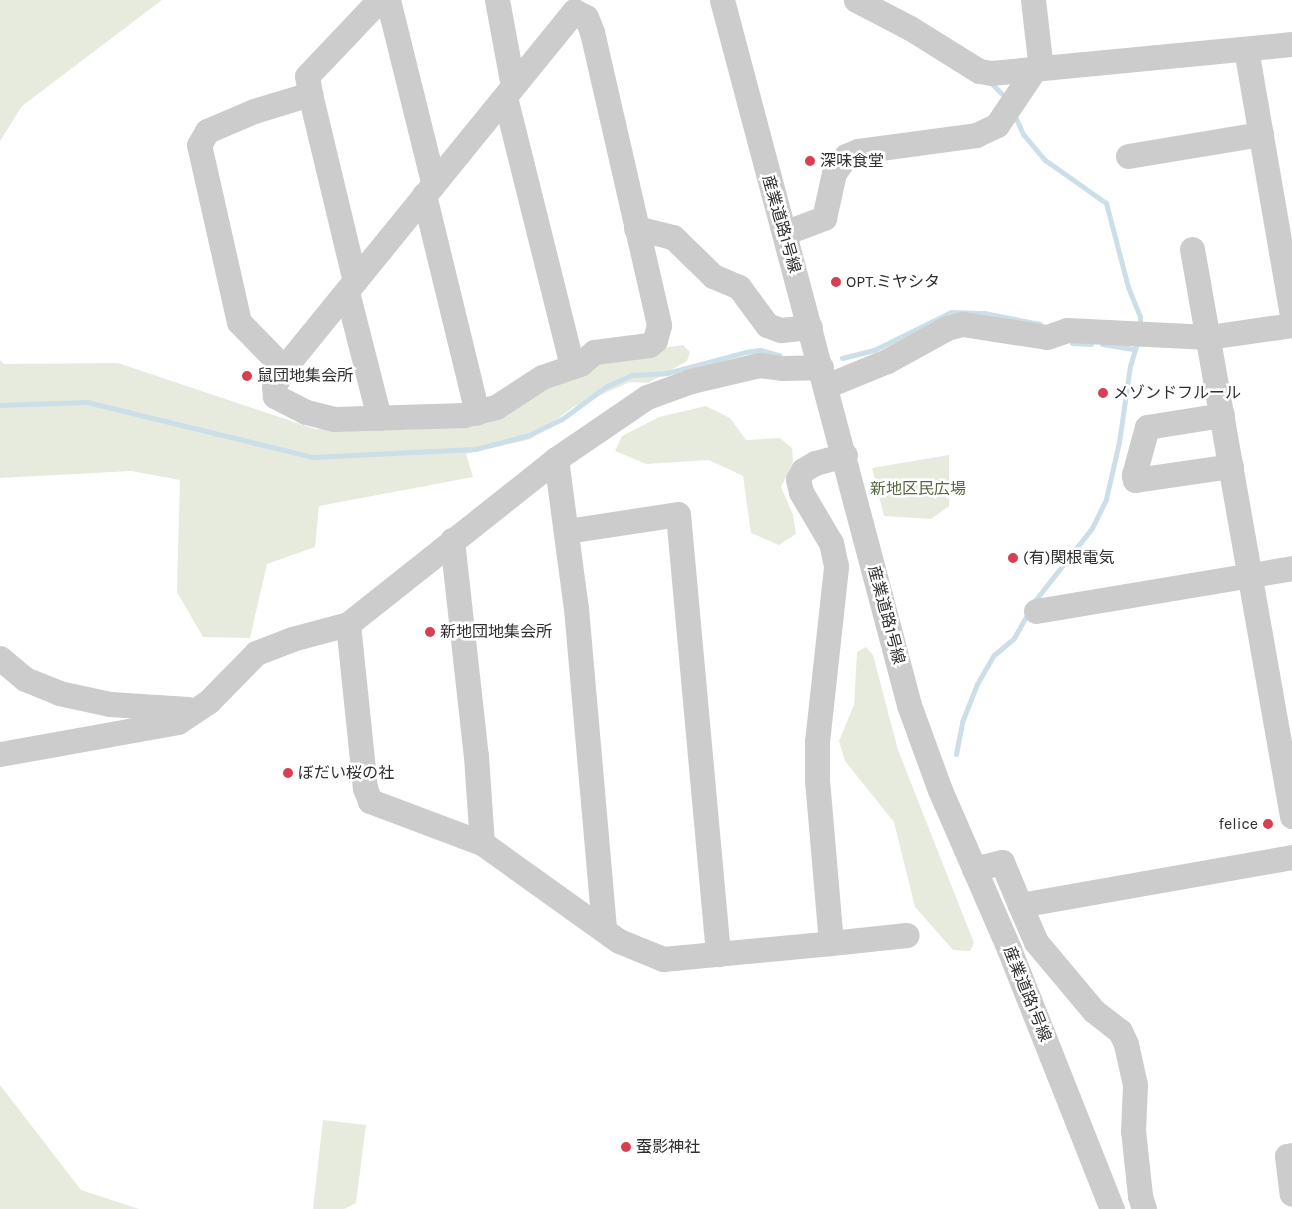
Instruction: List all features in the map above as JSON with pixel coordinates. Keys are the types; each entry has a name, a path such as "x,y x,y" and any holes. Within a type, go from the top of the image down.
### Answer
{"street":[{"path":"378,0 307,76 379,418"},
{"path":"388,0 477,413"},
{"path":"497,0 509,91 572,366"},
{"name":"産業道路1号線","path":"722,0 845,455 909,705 940,790 1112,1209"},
{"path":"856,0 910,28 979,71 991,73 1292,44"},
{"path":"784,233 824,218 834,173 846,156 858,151 987,131 997,125 1040,61 1033,0"},
{"path":"573,6 586,17 592,32 659,332 649,345 594,352 572,366 542,377 496,407 477,413 334,419 306,412 275,396 274,386 284,368 429,189 509,91 573,6"},
{"path":"1246,49 1292,315"},
{"path":"284,368 239,322 199,145 206,131 254,110 310,94"},
{"path":"1128,156 1261,134"},
{"path":"636,228 673,237 713,276 739,287 767,325 781,330 810,327"},
{"path":"1192,249 1292,816"},
{"path":"0,754 178,722 200,708 256,653 292,639 348,624 556,459 647,397 690,381 759,365 823,376 887,361 947,328 962,324 1047,337 1068,330 1209,337 1292,325"},
{"path":"1222,415 1146,427 1134,476 1135,480 1231,466"},
{"path":"831,943 818,789 817,742 836,566 831,543 801,492 798,479 803,470 815,463 845,455"},
{"path":"556,459 567,531 604,928"},
{"path":"567,531 678,514 718,954"},
{"path":"452,540 474,736 482,843"},
{"path":"1036,611 1292,568"},
{"path":"348,624 365,788 370,800 482,843 631,948 663,960 907,935"},
{"path":"0,658 25,679 59,693 120,705 164,710 200,708"},
{"path":"1020,905 1292,857"},
{"path":"974,869 1002,862 1036,942 1088,1004 1120,1031 1126,1044 1136,1085 1133,1130 1140,1196 1144,1209"},
{"path":"1292,1155 1287,1156 1292,1194"}],"green space":[{"path":"0,0 162,0 22,106 0,141"},
{"path":"683,345 690,352 687,361 648,383 630,382 573,407 531,439 466,454 473,477 319,506 315,547 267,564 250,638 203,637 177,592 180,480 131,471 0,478 0,360 4,364 118,363 315,429 408,430 493,415 601,357"},
{"path":"706,406 730,418 746,440 780,438 792,448 793,462 781,487 793,515 796,534 779,545 751,533 743,476 709,460 646,464 615,451 622,436 659,417"},
{"name":"新地区民広場","path":"949,455 949,506 931,519 884,516 872,468"},
{"path":"866,647 873,655 898,750 974,943 970,951 953,950 915,907 894,822 845,761 839,741 854,705 857,652"},
{"path":"0,1085 81,1190 139,1209 0,1209"},
{"path":"323,1120 366,1125 356,1203 344,1209 313,1209"}],"waterway":[{"path":"989,81 1006,98"},
{"path":"1014,114 1023,134 1045,160 1106,203 1128,287 1140,317 1140,326"},
{"path":"842,358 874,350 951,312 984,313 1040,324"},
{"path":"1033,603 1092,528 1106,499 1119,442 1130,366 1138,339"},
{"path":"1072,343 1091,344"},
{"path":"1102,344 1135,349"},
{"path":"0,405 87,402 313,457 475,449 529,435 562,419 607,386 632,375 667,373 760,350 779,355"},
{"path":"956,754 962,722 977,684 994,655 1014,638 1028,613"}],"place":[{"name":"深味食堂","path":"810,161"},
{"name":"OPT.ミヤシタ","path":"836,282"},
{"name":"鼠団地集会所","path":"247,376"},
{"name":"メゾンドフルール","path":"1103,393"},
{"name":"(有)関根電気","path":"1013,558"},
{"name":"新地団地集会所","path":"430,632"},
{"name":"ぼだい桜の社","path":"288,773"},
{"name":"felice","path":"1268,824"},
{"name":"蚕影神社","path":"626,1147"}]}
